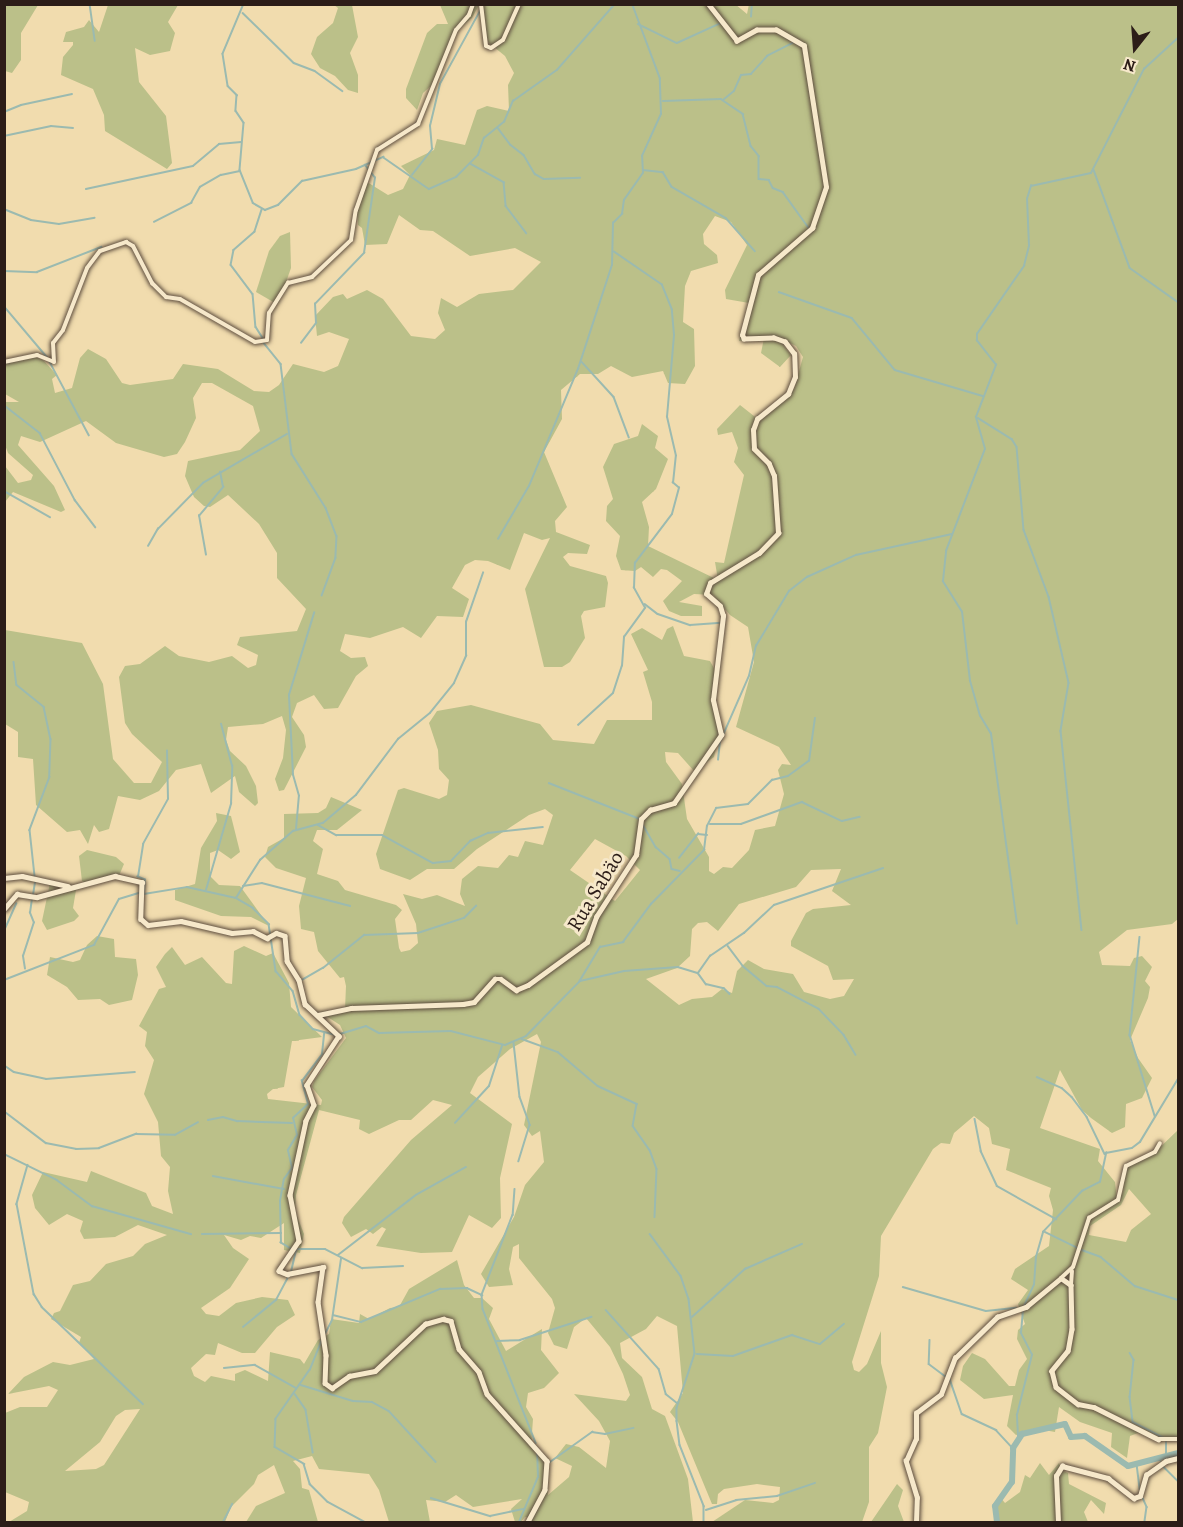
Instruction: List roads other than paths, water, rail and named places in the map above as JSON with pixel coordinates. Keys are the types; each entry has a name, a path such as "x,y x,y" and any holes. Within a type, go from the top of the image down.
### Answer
{"street":[{"path":"4,362 37,355 54,362 53,343 63,330 87,268 100,251 126,242 133,246 152,283 166,297 180,299 255,342 267,340 269,313 288,284 312,278 351,240 356,210 377,150 416,127 452,37 470,15 473,4"},
{"path":"481,4 486,46 491,48 503,40 519,4"},
{"name":"Rua Sabäo","path":"318,1015 351,1008 474,1002 495,979 501,979 516,990 528,985 587,942 596,917 636,855 641,819 650,810 674,804 721,735 712,700 723,616 720,606 706,594 710,583 750,560 778,533 774,476 769,464 754,449 753,430 757,419 788,394 795,377 794,354 785,342 742,337 756,279 767,264 812,228 822,204 825,173 807,53 800,41 776,30 757,30 737,41 708,4"},
{"path":"4,878 22,876 70,887"},
{"path":"4,909 17,894 37,897 70,887 86,886 106,876 138,880 143,883 141,919 148,925 180,921 232,933 252,931 267,938 281,933 288,942 287,961 299,980 305,1004 336,1030 339,1039 306,1085 314,1105 305,1125 290,1201 298,1241 279,1271 292,1274 318,1266 324,1268 318,1302 326,1355 325,1383 332,1388 349,1376 375,1371 425,1324 443,1318 451,1320 459,1349 478,1372 487,1394 547,1461 545,1490 528,1522"},
{"path":"1160,1143 1155,1152 1126,1166 1123,1188 1115,1203 1089,1218 1072,1270 1072,1334 1068,1351 1052,1371 1056,1387 1078,1404 1094,1407 1158,1439 1179,1439"},
{"path":"916,1522 917,1498 906,1461 916,1439 916,1413 941,1394 955,1358 997,1317 1026,1307 1072,1270"},
{"path":"1061,1278 1071,1285"},
{"path":"1058,1522 1056,1476 1062,1466 1108,1478 1134,1498 1140,1496 1146,1475 1166,1461 1179,1458"}],"waterway":[{"path":"90,4 95,41"},
{"path":"244,4 223,54 228,86 237,95 236,111 244,123 240,170 253,203 265,210 278,205 302,181 356,169 383,157 429,189 456,177 478,155 484,138 504,122 513,101 557,70 615,4"},
{"path":"498,539 529,486 578,369 612,265 613,223 622,214 624,200 643,173 642,156 661,114 660,79 632,4"},
{"path":"751,17 752,4"},
{"path":"412,175 432,149 430,126 440,84 480,11"},
{"path":"243,13 294,63 315,71 343,91"},
{"path":"638,24 677,43 721,23"},
{"path":"1017,924 991,734 980,716 970,681 962,612 943,581 946,551 985,449 976,417 996,365 977,341 977,334 1024,266 1029,246 1027,199 1031,186 1091,173 1144,69 1178,38"},
{"path":"723,100 734,91 741,75 751,74 767,56 794,42"},
{"path":"4,112 21,105 72,94"},
{"path":"663,101 721,99 743,114 751,146 759,156 759,179 769,180 773,188 783,192 809,228"},
{"path":"4,136 51,126 73,128"},
{"path":"498,128 511,145 524,155 535,174 544,179 580,178"},
{"path":"86,189 193,166 219,144 241,142"},
{"path":"471,164 504,182 506,206 526,233"},
{"path":"301,343 316,323 315,304 364,253 375,178 365,165"},
{"path":"643,170 663,172 672,187 726,218 755,251"},
{"path":"1094,170 1130,268 1178,302"},
{"path":"154,222 191,203 200,187 221,175 240,171"},
{"path":"4,209 31,220 59,224 94,218"},
{"path":"262,210 255,232 234,250 231,265 253,294 256,327 263,338"},
{"path":"4,271 37,272 101,247"},
{"path":"578,725 613,693 622,666 624,637 645,608 634,588 635,563 672,514 679,488 673,483 676,456 667,417 674,335 672,310 662,285 614,252"},
{"path":"779,292 852,318 895,370 983,396"},
{"path":"4,306 48,358"},
{"path":"264,343 281,364 292,454 326,508 337,536 336,558 322,596"},
{"path":"50,362 89,435"},
{"path":"582,362 614,397 629,437"},
{"path":"4,405 40,433 75,500 95,527"},
{"path":"978,418 1012,439 1017,447 1024,530 1049,597 1069,683 1061,731 1082,930"},
{"path":"148,546 158,529 203,483 287,434"},
{"path":"206,555 199,516 223,487 220,472"},
{"path":"4,491 50,517"},
{"path":"718,760 720,742 749,676 756,646 789,591 807,577 856,555 952,534"},
{"path":"236,898 260,860 293,831 323,823 356,795 398,739 430,713 454,683 466,656 466,622 483,573"},
{"path":"645,604 658,614 690,625 721,623"},
{"path":"296,829 299,796 293,775 289,695 314,613"},
{"path":"14,662 17,685 44,707 51,739 50,777 30,830 35,876"},
{"path":"340,1034 366,1026 379,1033 451,1031 505,1045 526,1036 579,982 600,947 623,942 651,904 704,850 707,826 716,808 748,804 772,780 788,776 809,761 815,718"},
{"path":"206,890 231,804 232,766 221,724"},
{"path":"144,893 145,880 138,877 143,844 168,799 167,751"},
{"path":"549,783 640,819"},
{"path":"710,824 741,824 802,802 842,821 860,817"},
{"path":"642,823 656,847 670,859 672,869 680,871"},
{"path":"318,825 336,835 382,835 433,863 451,861 470,841 488,833 543,827"},
{"path":"679,858 698,834 707,835"},
{"path":"698,973 710,956 744,933 774,905 883,868"},
{"path":"33,895 35,882"},
{"path":"243,886 262,883 350,906"},
{"path":"144,894 187,887 236,898 253,908 269,924 276,971 293,991 300,1015 313,1029 336,1035"},
{"path":"4,980 94,945 119,899 139,893"},
{"path":"25,969 23,956 34,923 30,913 32,899"},
{"path":"4,931 16,904"},
{"path":"302,980 323,968 364,935 418,933 464,918 476,906"},
{"path":"1140,937 1130,1035 1155,1116"},
{"path":"728,946 743,966 767,986 777,987 819,1009 844,1035 856,1055"},
{"path":"580,981 624,971 678,967 698,973 706,984 724,988 730,994"},
{"path":"291,1249 281,1243 280,1201 284,1179 292,1168 288,1150 297,1135 293,1118 308,1104 302,1081 322,1054 324,1034"},
{"path":"522,1039 558,1052 598,1086 637,1104 633,1126 650,1150 657,1169 655,1217"},
{"path":"514,1043 520,1097 530,1125 519,1161"},
{"path":"455,1123 489,1086 502,1046"},
{"path":"4,1065 14,1072 46,1079 135,1072"},
{"path":"1037,1077 1062,1088 1072,1097 1087,1117 1105,1154"},
{"path":"1024,1306 1034,1285 1036,1257 1043,1232 1082,1191 1100,1182 1106,1153 1132,1148 1140,1142 1178,1079"},
{"path":"4,1111 46,1143 76,1149 99,1148 136,1134 175,1135 198,1122"},
{"path":"208,1120 223,1117 237,1121 292,1123"},
{"path":"975,1119 981,1151 997,1186 1056,1219"},
{"path":"4,1154 57,1180 92,1206 191,1234"},
{"path":"28,1165 17,1204 34,1294 42,1307 143,1404"},
{"path":"338,1255 416,1195 466,1167"},
{"path":"213,1176 284,1189"},
{"path":"515,1189 513,1215 482,1295 483,1309 536,1443"},
{"path":"1045,1232 1078,1248"},
{"path":"202,1234 281,1233"},
{"path":"650,1234 681,1276 689,1299 695,1354 677,1408 677,1421 680,1445 704,1506 704,1522"},
{"path":"692,1317 745,1269 802,1244"},
{"path":"296,1249 325,1249 362,1268 403,1266"},
{"path":"291,1272 296,1250"},
{"path":"1082,1250 1101,1257 1135,1286 1178,1300"},
{"path":"325,1334 332,1320 341,1259"},
{"path":"243,1327 276,1300 289,1276"},
{"path":"903,1287 986,1311 1016,1308"},
{"path":"333,1315 361,1322 440,1289 467,1288 482,1295"},
{"path":"606,1310 659,1369 666,1394 677,1403"},
{"path":"1018,1436 1017,1415 1032,1355 1021,1333 1023,1310"},
{"path":"497,1341 520,1340 591,1317"},
{"path":"697,1354 733,1356 792,1335 820,1344 844,1324"},
{"path":"930,1340 929,1364 945,1376"},
{"path":"322,1341 310,1370 276,1419 275,1447 304,1464 310,1484 328,1502 365,1522"},
{"path":"1130,1353 1134,1360 1130,1397 1133,1422 1163,1437"},
{"path":"224,1368 255,1365 296,1388"},
{"path":"950,1379 962,1414 996,1430 1013,1448"},
{"path":"301,1385 353,1401 372,1402 389,1411 436,1462"},
{"path":"295,1394 306,1410 313,1452"},
{"path":"997,1522 995,1506 1012,1482 1013,1448 1022,1434 1065,1424 1071,1437 1085,1436 1128,1466 1178,1453"},
{"path":"550,1462 592,1432 605,1434 633,1428"},
{"path":"1166,1442 1166,1454"},
{"path":"519,1522 538,1477 537,1453"},
{"path":"1137,1464 1140,1489"},
{"path":"1163,1466 1178,1481"},
{"path":"706,1510 736,1500 777,1496 815,1483"},
{"path":"431,1498 490,1516 524,1509"},
{"path":"1143,1498 1147,1507 1145,1522"},
{"path":"223,1522 232,1504"}]}
